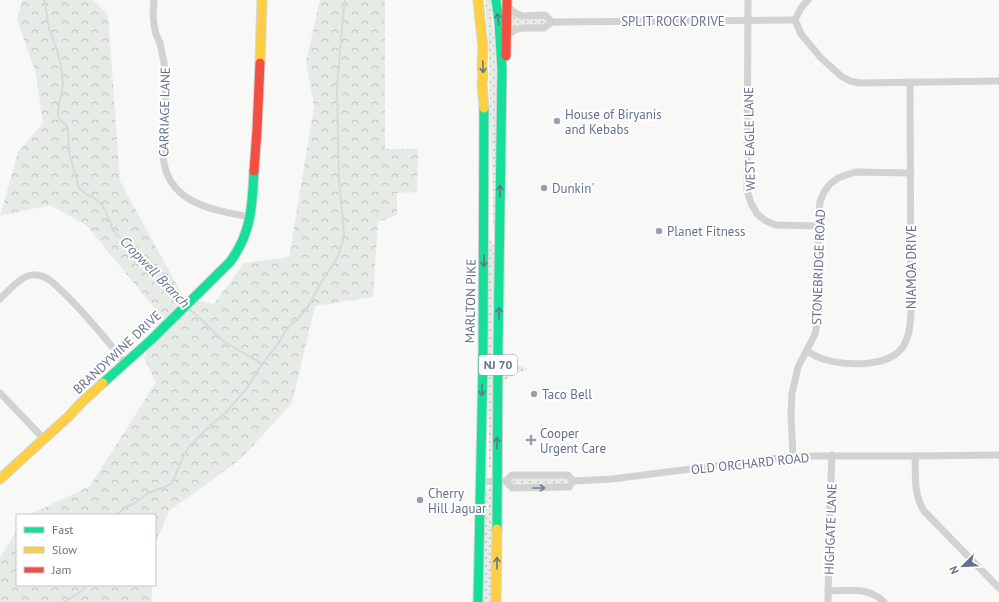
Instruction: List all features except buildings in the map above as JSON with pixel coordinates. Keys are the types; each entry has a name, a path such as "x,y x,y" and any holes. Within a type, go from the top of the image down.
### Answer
{"main road":[{"name":"BRANDYWINE DRIVE","path":"0,479 151,340 234,257 244,239 250,223 253,195 262,0"},
{"name":"MARLTON PIKE","path":"478,0 483,48 482,83 485,114 481,482 478,602"},
{"name":"NJ 70","path":"496,0 502,62 499,248 501,482 496,602"},
{"path":"502,90 507,35 507,3"},
{"path":"484,216 488,233 493,242 499,248"}],"street":[{"name":"CARRIAGE LANE","path":"154,0 153,15 156,34 160,43 164,62 166,101 163,155 165,172 174,187 187,199 212,209 250,217"},
{"name":"WEST EAGLE LANE","path":"748,0 748,190 751,203 757,214 766,221 776,225 818,226"},
{"path":"808,0 800,8 795,20 801,34 821,58 841,76 850,81 859,83 999,81"},
{"name":"SPLIT ROCK DRIVE","path":"507,3 515,13 522,16 545,15 552,22"},
{"name":"SPLIT ROCK DRIVE","path":"507,35 522,28 544,28 552,22 795,20"},
{"name":"NIAMOA DRIVE","path":"807,351 822,359 836,363 854,364 877,362 888,359 896,354 904,346 908,337 911,312 910,82"},
{"name":"STONEBRIDGE ROAD","path":"793,456 791,415 792,393 798,367 816,334 819,314 818,226 820,202 824,192 830,184 846,174 856,172 911,173"},
{"path":"0,299 18,282 30,275 38,275 50,280 100,330 126,363"},
{"path":"0,393 44,439"},
{"name":"HIGHGATE LANE","path":"828,602 832,455"},
{"name":"OLD ORCHARD ROAD","path":"573,481 612,479 793,456 999,455"},
{"path":"915,456 916,492 924,511 999,588"},
{"name":"OLD ORCHARD ROAD","path":"501,482 512,475 568,475 573,481"},
{"name":"OLD ORCHARD ROAD","path":"481,482 501,482 512,488 528,488 569,487 573,481"},
{"path":"828,591 863,591 872,594 884,602"}],"green space":[{"path":"22,0 93,0 108,15 120,181 184,298 214,304 244,263 289,257 314,107 306,62 320,0 385,0 385,149 418,149 417,192 397,193 397,215 378,222 373,297 315,306 292,403 242,458 169,511 156,542 156,514 31,514 90,486 156,382 144,358 162,317 86,225 50,205 0,216 18,152 43,123 36,74 17,20"},
{"path":"485,0 490,0 498,100 495,234 493,224 489,47"},
{"path":"507,6 515,13 545,15 552,22 544,28 522,28 507,35"},
{"path":"489,238 496,248 491,469 489,467 486,362"},
{"path":"498,348 511,362 528,369 505,380 498,387"},
{"path":"512,475 568,475 573,481 569,487 512,488 506,481"},
{"path":"491,486 493,488 491,602 484,602 485,493"},
{"path":"16,532 16,586 152,586 152,602 0,602 0,558"}],"waterway":[{"name":"Cropwell Branch","path":"44,0 49,28 61,67 63,85 58,116 68,129 69,152 79,188 102,205 113,230 119,237 128,243 134,251 150,264 184,303"},
{"path":"118,514 124,508 135,503 147,494 172,483 189,447 227,411 247,388 286,330 307,308 338,256 344,233 339,180 337,89 345,0"},
{"name":"Cropwell Branch","path":"188,308 223,341 262,364"},
{"path":"64,602 79,593 86,586"}],"traffic: fast":[{"path":"496,0 502,69 497,529"},
{"path":"478,602 483,362 484,108"},
{"path":"103,383 151,340 230,262 243,240 250,218 254,171"}],"traffic: slow":[{"path":"260,63 262,0"},
{"path":"478,0 483,48 482,83 484,108"},
{"path":"0,479 103,383"},
{"path":"496,602 497,529"}],"traffic: jam":[{"path":"506,56 507,0"},
{"path":"254,171 260,63"}],"place":[{"name":"House of Biryanis and Kebabs","path":"557,121"},
{"name":"Dunkin'","path":"544,188"},
{"name":"Planet Fitness","path":"659,231"},
{"name":"Taco Bell","path":"534,394"},
{"name":"Cooper Urgent Care","path":"531,440"},
{"name":"Cherry Hill Jaguar","path":"420,500"}]}
